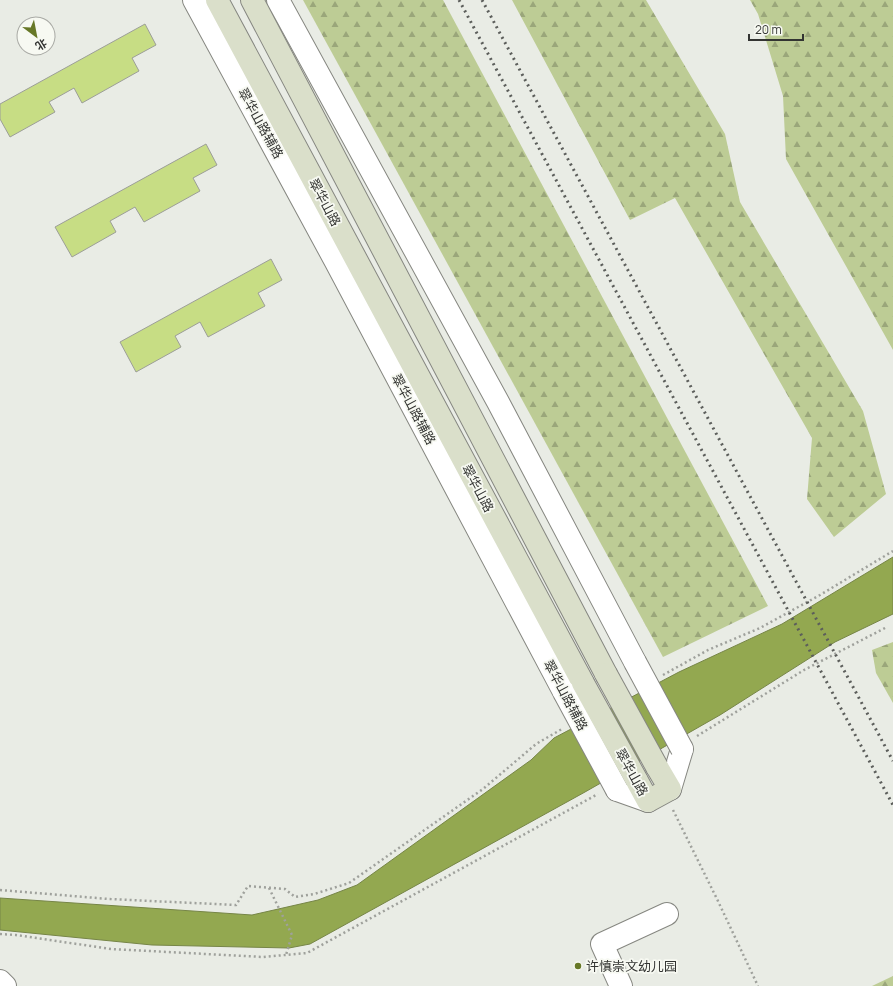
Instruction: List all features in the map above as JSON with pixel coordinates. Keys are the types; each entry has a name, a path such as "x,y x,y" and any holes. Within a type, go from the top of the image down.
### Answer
{"main road":[{"name":"翠华山路","path":"217,0 574,688 636,779 660,794"},
{"name":"翠华山路","path":"252,0 606,674 657,767 660,794"}],"street":[{"name":"翠华山路辅路","path":"194,0 336,262 574,688 610,790"},
{"path":"278,0 498,402 635,662 689,743 660,794 610,790"},
{"path":"621,986 602,944 667,914"},
{"path":"0,981 5,986"}],"path":[{"path":"661,676 708,650 760,628 820,595 893,551"},
{"path":"689,743 804,670 887,626"},
{"path":"0,890 109,899 236,905 248,886 285,890 295,897 314,894 349,883 483,789 536,744 567,726"},
{"path":"0,934 16,935 111,950 263,957 307,953 610,790"},
{"path":"660,794 717,899 758,986"},
{"path":"268,888 292,935 286,955"}],"green space":[{"path":"303,0 443,0 768,606 663,657"},
{"path":"512,0 646,0 725,134 740,202 863,411 886,494 834,537 807,499 812,438 675,198 630,220"},
{"path":"750,0 893,0 893,350 786,159 783,96 758,14"},
{"path":"893,642 893,703 876,673 872,650"},
{"path":"893,976 893,986 872,986"}],"shaded area":[{"path":"893,557 893,614 835,642 720,715 585,792 310,944 289,948 152,945 0,930 0,898 252,915 318,900 357,885 531,760 554,738 679,672 782,624"}],"building":[{"path":"145,24 156,45 132,58 139,71 82,103 74,88 49,102 55,112 10,137 0,119 0,104"},
{"path":"206,144 217,165 193,178 200,191 144,222 135,207 110,221 116,232 72,257 55,227"},
{"path":"271,259 282,280 258,293 265,306 208,337 200,322 175,336 181,347 136,372 120,342"}],"railway":[{"path":"459,0 893,805"},
{"path":"482,0 893,761"}],"place":[{"name":"许慎崇文幼儿园","path":"578,966"}]}
